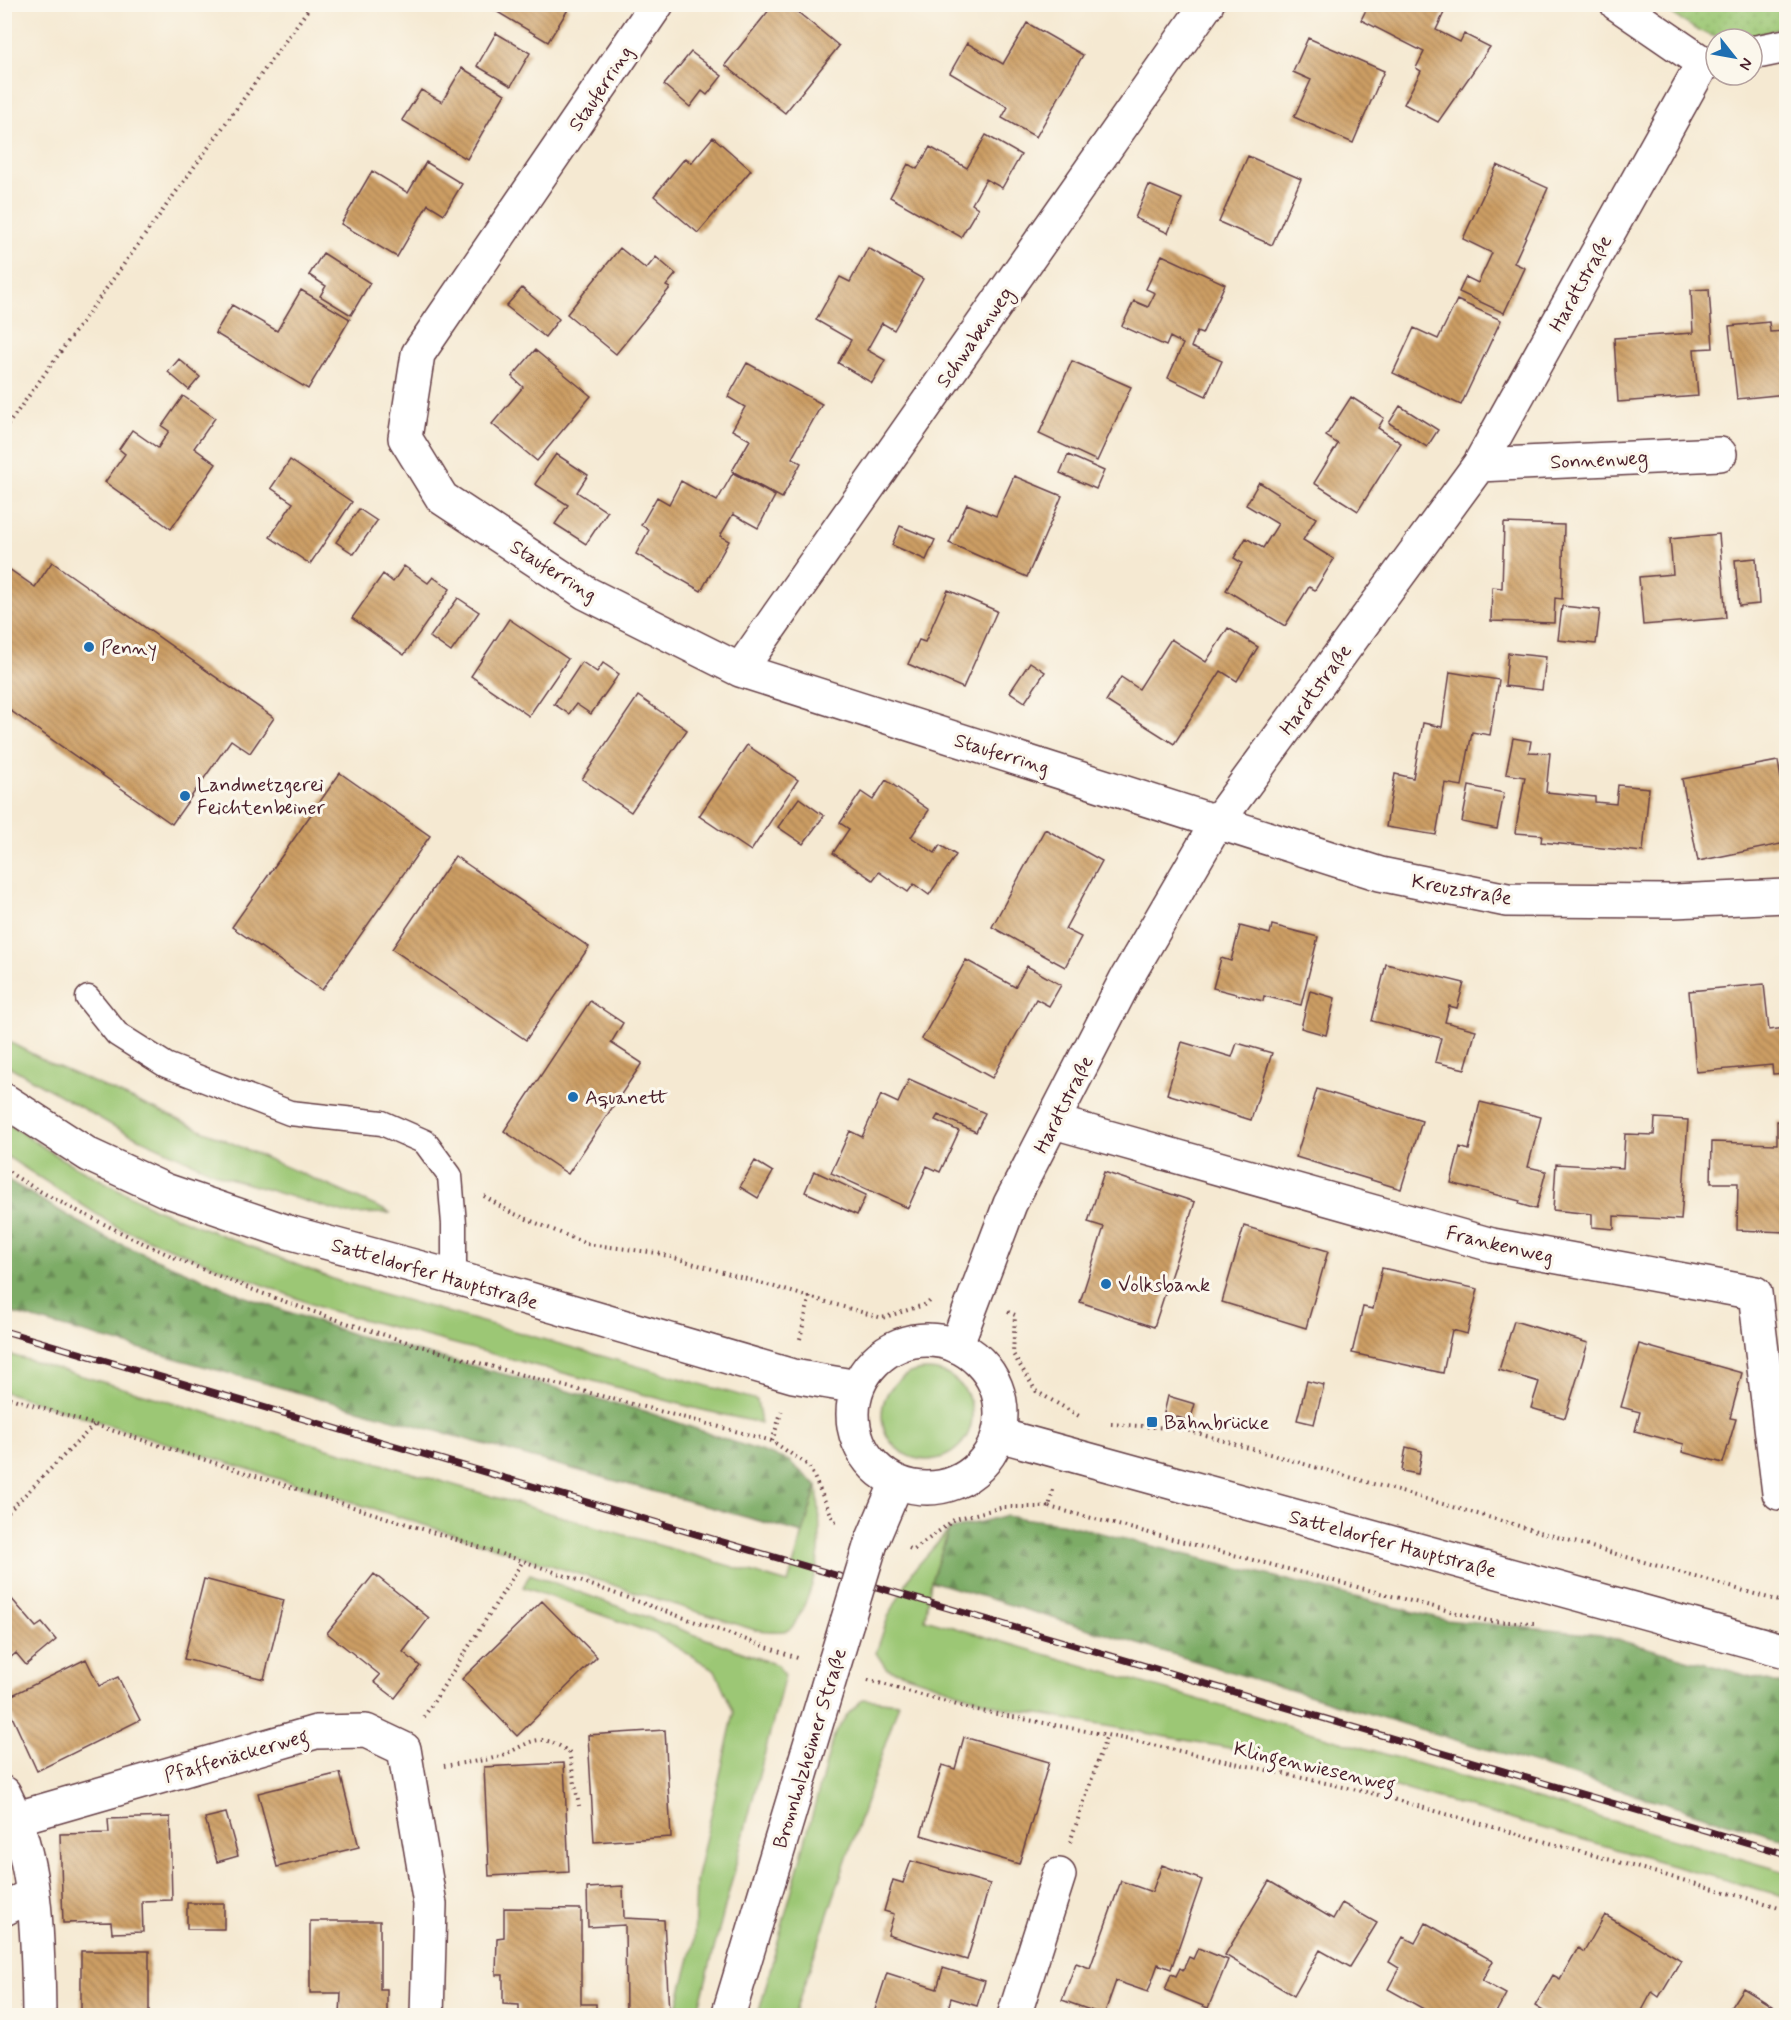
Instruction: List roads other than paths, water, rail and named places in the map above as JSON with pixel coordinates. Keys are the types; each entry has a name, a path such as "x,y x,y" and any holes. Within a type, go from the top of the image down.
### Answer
{"street":[{"name":"Stauferring","path":"657,4 418,354 405,438 442,498 586,593 740,670 1218,821"},
{"name":"Schwabenweg","path":"740,670 1207,4"},
{"path":"1617,4 1704,59"},
{"path":"1764,51 1786,46"},
{"name":"Hardtstraße","path":"956,1346 1010,1204 1126,979 1218,821 1479,465 1704,71"},
{"name":"Sonnenweg","path":"1479,465 1720,454"},
{"name":"Kreuzstraße","path":"1218,821 1380,873 1507,900 1674,901 1786,896"},
{"name":"Satteldorfer Hauptstraße","path":"16,1107 89,1155 165,1190 288,1232 454,1277 792,1376 858,1387"},
{"name":"Frankenweg","path":"1054,1122 1492,1245 1755,1293 1779,1493"},
{"path":"927,1340 956,1346 970,1353 987,1369 998,1390 1002,1412 999,1435 989,1457 972,1474 951,1485 928,1489 897,1482 883,1474 866,1457 855,1435 852,1411 858,1387 869,1368 885,1353 905,1343 927,1340"},
{"name":"Satteldorfer Hauptstraße","path":"999,1435 1786,1651"},
{"name":"Bronnholzheimer Straße","path":"728,2016 873,1539 897,1482"},
{"name":"Pfaffenäckerweg","path":"11,1806 316,1732 366,1731 404,1749 430,1904 427,2016"},
{"path":"11,1806 33,1894 39,2016"},
{"path":"1014,2016 1059,1875"},
{"path":"4,1909 33,1894"}],"lane":[{"path":"88,998 117,1034 166,1065 290,1113 382,1123 425,1142 450,1176 454,1224 454,1277"}],"railway":[{"path":"4,1331 1786,1854"}],"place":[{"name":"Penny","path":"89,647"},
{"name":"Landmetzgerei Feichtenbeiner","path":"185,796"},
{"name":"Aquanett","path":"573,1097"},
{"name":"Volksbank","path":"1106,1284"},
{"name":"Bahnbrücke","path":"1152,1422"}]}
